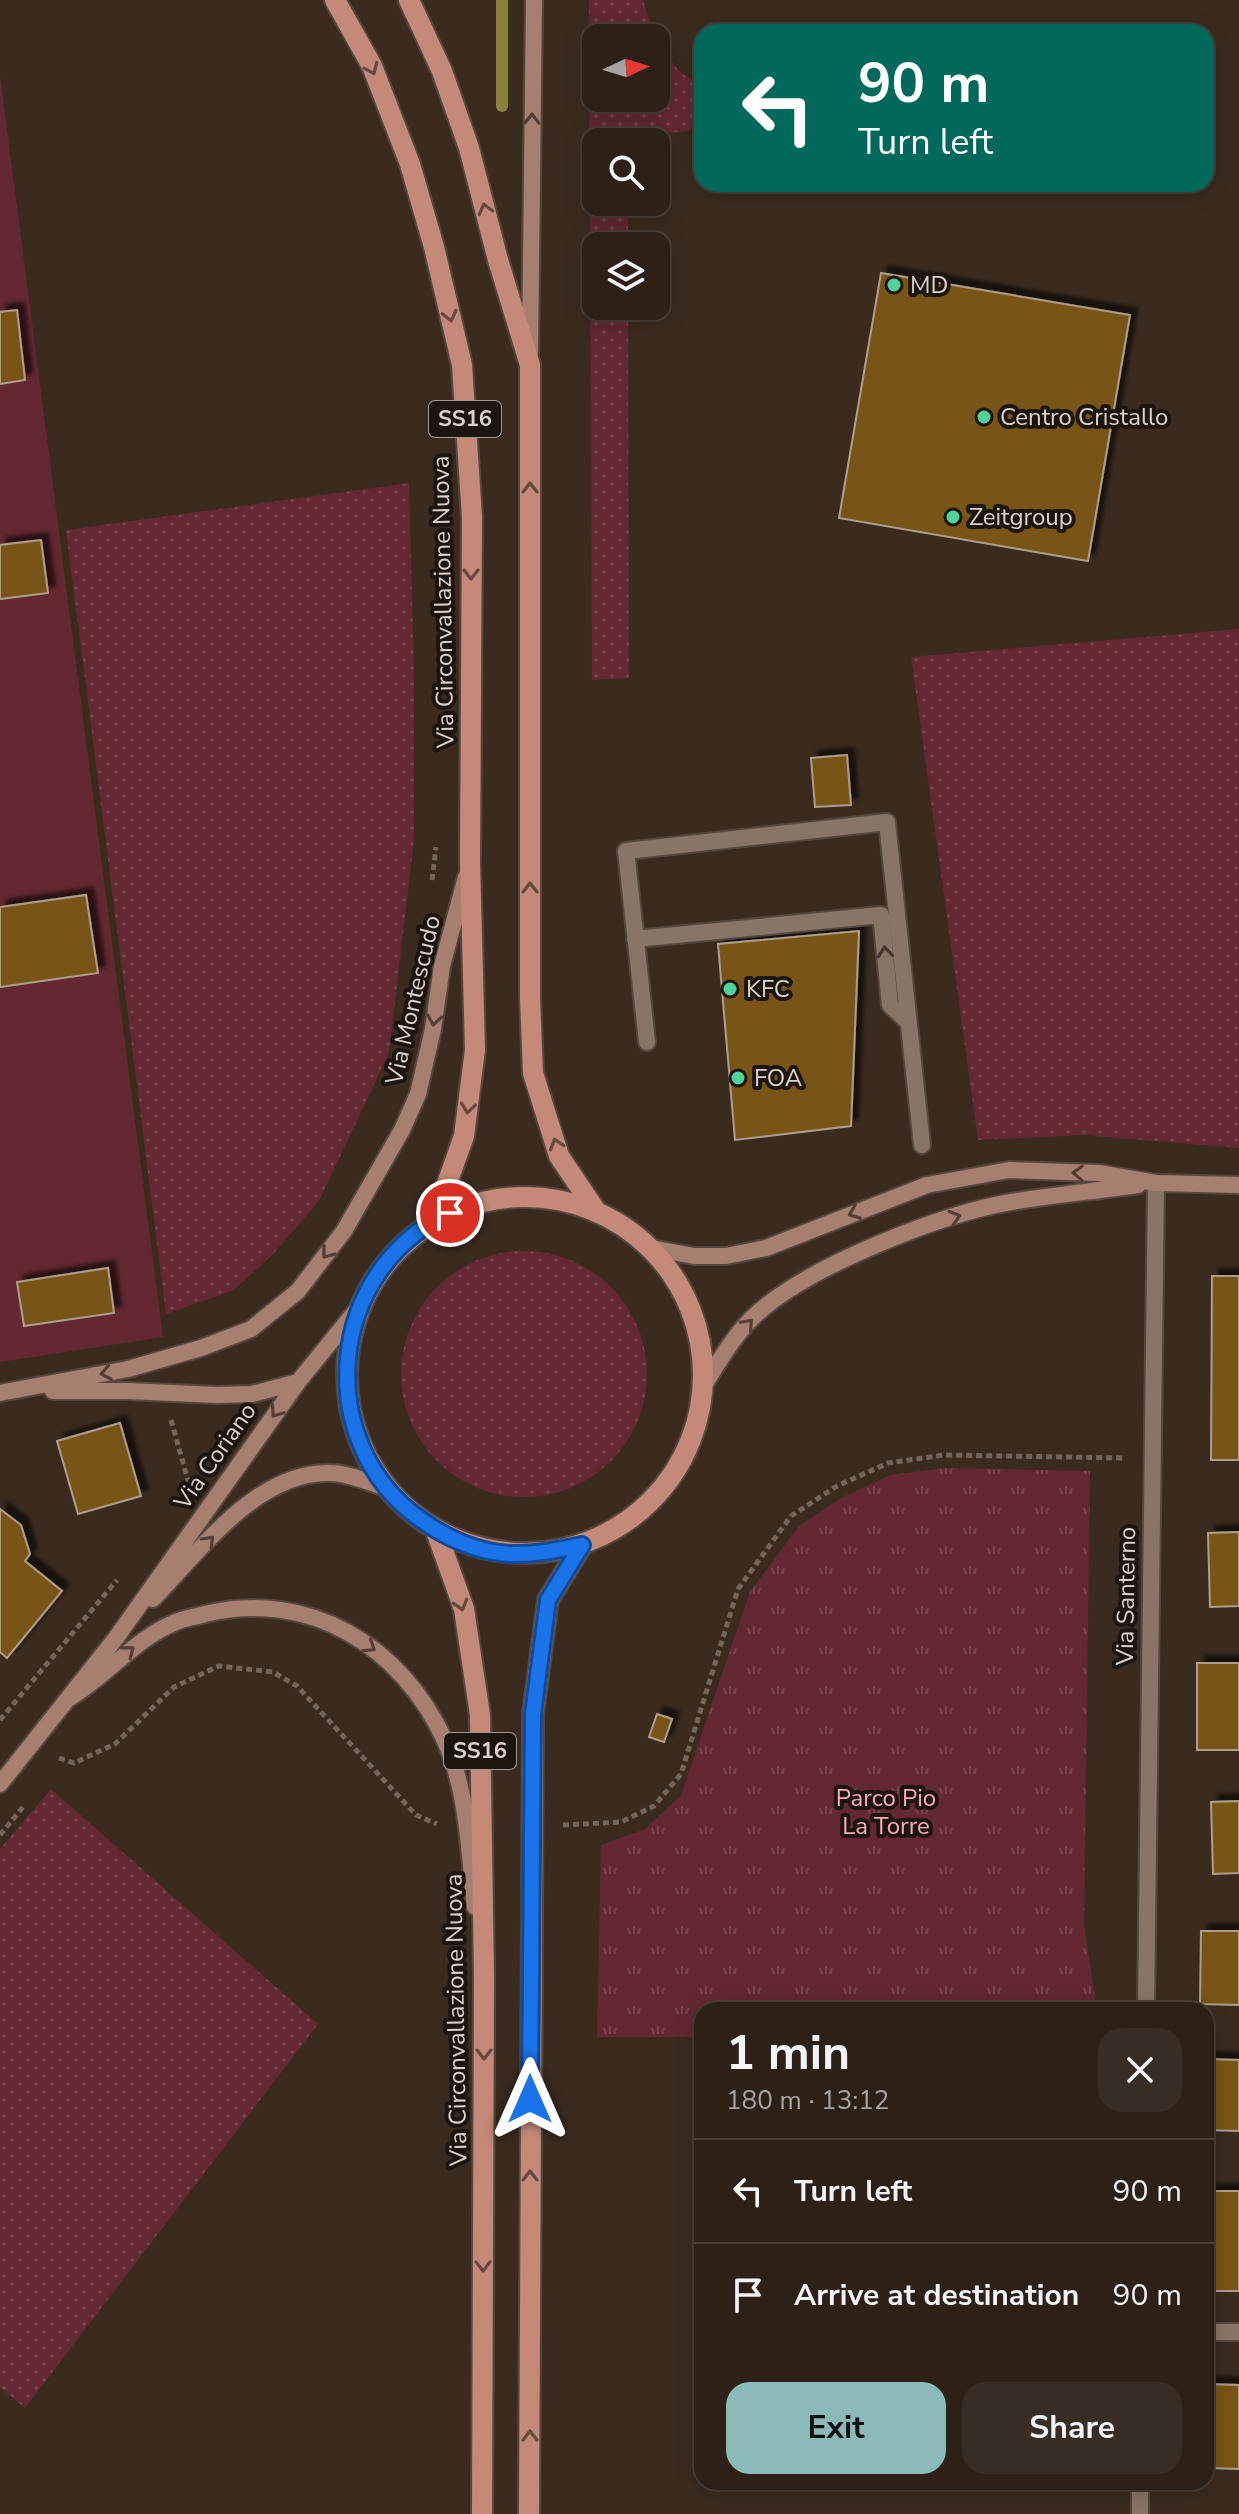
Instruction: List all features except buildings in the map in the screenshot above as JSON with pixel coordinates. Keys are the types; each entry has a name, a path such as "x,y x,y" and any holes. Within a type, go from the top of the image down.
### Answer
{"main road":[{"name":"Via Circonvallazione Nuova","path":"335,0 372,66 410,164 434,247 462,365 472,517 470,862 475,1050 464,1136 434,1220"},
{"name":"SS16","path":"409,0 442,71 469,148 530,365 530,998 533,1073 559,1156 596,1211"},
{"name":"SS16","path":"531,1196 564,1200 596,1211 625,1227 651,1248 675,1278 692,1312 701,1349 703,1387 698,1422 685,1455 666,1484 642,1510 614,1530 582,1545 545,1553 507,1554 470,1546 436,1531 408,1511 384,1487 364,1455 351,1419 346,1381 349,1343 359,1307 378,1273 403,1244 434,1220 465,1206 531,1196"},
{"name":"Via Circonvallazione Nuova","path":"436,1531 464,1609 480,1715 484,1977 482,2514"},
{"name":"SS16","path":"529,2514 533,1714 548,1600 582,1545"}],"street":[{"path":"530,365 534,0"},
{"path":"647,1042 626,851 887,822 922,1145"},
{"name":"Via Montescudo","path":"8,1392 128,1369 201,1348 251,1329 298,1291 344,1231 402,1130 418,1094 433,1029 442,966 470,862"},
{"path":"635,939 881,915 890,1005 908,1022"},
{"path":"651,1248 694,1256 726,1256 766,1248 927,1185 1009,1170 1099,1173 1156,1183 1239,1185"},
{"path":"703,1387 730,1343 760,1311 800,1282 882,1244 955,1217 1010,1202 1156,1183"},
{"name":"Via Santerno","path":"1146,2002 1156,1183"},
{"name":"Via Coriano","path":"0,1784 116,1638 298,1382 359,1307"},
{"name":"Via Montescudo","path":"8,1392 252,1394 298,1382"},
{"name":"Via Coriano","path":"116,1638 248,1502 295,1476 332,1473 384,1487"},
{"name":"Via Coriano","path":"68,1699 80,1693 135,1646 176,1621 230,1608 273,1608 310,1615 383,1655 421,1697 446,1743 454,1767 461,1791 484,1977"},
{"path":"1214,2332 1239,2332"},
{"path":"1140,2490 1140,2514"}],"path":[{"path":"432,882 437,836"},
{"path":"168,1393 168,1409 190,1490"},
{"path":"563,1825 621,1822 654,1806 681,1774 738,1589 791,1516 837,1486 888,1463 944,1455 1151,1458"},
{"path":"0,1720 126,1570"},
{"path":"61,1759 74,1763 115,1744 174,1687 219,1666 273,1672 297,1686 416,1815 443,1826"}],"green space":[{"path":"589,0 643,0 651,24 589,24"},
{"path":"670,59 678,70 694,81 694,122 689,131 670,133 670,128 590,128 589,112 670,112"},
{"path":"0,75 163,1337 0,1362"},
{"path":"590,216 628,216 628,232 590,232"},
{"path":"590,320 628,320 629,678 592,680"},
{"path":"409,483 414,840 389,1053 319,1201 274,1253 234,1290 166,1314 66,530"},
{"path":"1239,629 1239,1148 1084,1135 978,1140 911,657"},
{"path":"524,1251 548,1253 571,1260 611,1287 638,1327 645,1350 645,1398 638,1421 611,1461 571,1488 548,1495 524,1497 500,1495 477,1488 437,1461 410,1421 403,1398 401,1374 403,1350 410,1327 437,1287 477,1260 500,1253"},
{"name":"Parco Pio La Torre","path":"946,1468 1090,1471 1084,1925 1096,2002 694,2002 694,2037 597,2037 601,1845 645,1829 681,1795 750,1592 799,1526 843,1497 890,1475"},
{"path":"51,1789 318,2024 25,2408 0,2387 0,1849"}],"waterway":[{"path":"502,0 502,106"}],"place":[{"name":"MD","path":"894,285"},
{"name":"Centro Cristallo","path":"984,417"},
{"name":"Zeitgroup","path":"953,517"},
{"name":"KFC","path":"730,989"},
{"name":"FOA","path":"738,1078"}],"route":[{"path":"450,1213 434,1220 403,1244 378,1273 359,1307 349,1343 346,1381 351,1419 364,1455 384,1487 408,1511 436,1531 470,1546 507,1554 545,1553 582,1545 548,1600 533,1714 530,2099"}]}
